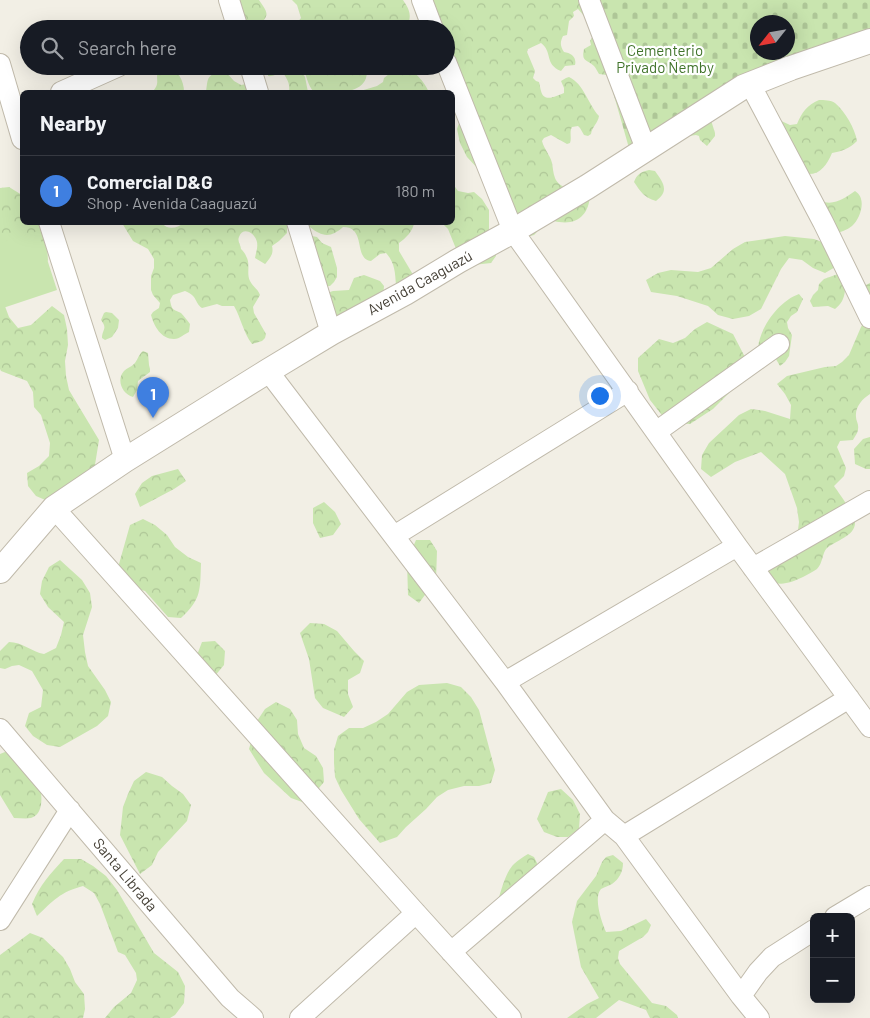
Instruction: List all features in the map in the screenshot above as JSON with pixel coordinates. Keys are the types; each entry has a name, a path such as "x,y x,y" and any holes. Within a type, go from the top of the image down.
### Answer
{"street":[{"path":"229,0 234,20"},
{"path":"422,0 430,20"},
{"path":"589,0 646,149"},
{"name":"Avenida Caaguazú","path":"0,571 54,508 125,460 330,333 405,293 513,231 587,187 750,84 870,41"},
{"path":"0,64 18,112 20,126"},
{"path":"66,90 99,75"},
{"path":"253,75 257,90"},
{"path":"451,75 513,231 737,546 870,727"},
{"path":"750,84 823,222 870,318"},
{"path":"50,225 125,460"},
{"path":"299,225 330,333"},
{"path":"656,432 779,344"},
{"path":"268,371 505,682 605,820 624,836 759,1018"},
{"path":"394,536 628,391"},
{"path":"753,568 870,501"},
{"path":"54,508 511,1018"},
{"path":"505,682 737,546"},
{"path":"624,836 849,698"},
{"name":"Santa Librada","path":"0,729 230,998 253,1018"},
{"path":"0,920 70,810"},
{"path":"451,952 605,820"},
{"path":"842,913 870,896"},
{"path":"300,1018 416,913"},
{"path":"741,996 758,972 772,957 810,933"}],"green space":[{"path":"222,0 259,0 266,13 264,20 230,20"},
{"path":"292,0 403,0 409,11 410,18 409,20 299,20 301,18 297,5"},
{"path":"420,0 605,0 585,17 578,9 573,12 574,16 569,21 567,35 563,36 561,44 564,52 571,54 574,58 575,65 565,66 561,71 556,68 550,61 545,46 541,43 528,49 527,52 535,71 533,78 539,82 545,97 551,98 564,93 561,81 569,77 582,89 599,116 591,134 588,136 584,135 578,126 572,127 570,143 567,144 551,135 542,141 551,160 557,182 570,190 590,195 585,213 581,217 572,222 548,221 541,225 534,235 522,237 480,171 467,157 460,143 457,129 460,120 455,101 455,90 452,90 448,75 455,75 455,20 418,20 415,12"},
{"name":"Cementerio Privado Ñemby","path":"586,0 870,0 870,49 745,84 629,148"},
{"path":"593,36 607,75 599,74 594,66 585,60 583,56 584,49 591,45 590,41"},
{"path":"157,75 179,75 184,90 154,90 157,84"},
{"path":"212,75 229,75 241,85 246,84 242,75 247,75 262,90 206,90 208,78"},
{"path":"284,75 304,75 308,90 289,90 288,82"},
{"path":"306,75 367,75 364,83 353,90 313,90"},
{"path":"388,75 417,75 428,90 364,90 377,86 383,82"},
{"path":"819,100 832,101 839,106 849,120 857,141 845,149 832,153 825,165 816,173 807,174 777,119 790,125 797,124 805,109"},
{"path":"710,117 715,136 707,146 700,140 699,136 689,136"},
{"path":"649,170 655,171 664,186 663,194 656,201 645,196 634,182 636,177"},
{"path":"9,187 20,194 20,225 41,225 47,246 48,260 41,273 0,287 0,188"},
{"path":"455,187 458,191 474,192 482,199 489,210 489,231 496,250 496,256 491,263 463,266 448,229 444,225 455,225"},
{"path":"855,191 859,194 862,203 858,218 844,231 834,234 824,202 837,201"},
{"path":"123,225 163,225 170,228 179,226 287,225 287,233 272,246 272,254 265,264 255,258 257,244 254,236 246,231 239,238 241,249 247,259 250,281 260,295 253,307 254,313 266,334 262,341 252,344 246,335 234,306 217,304 202,308 192,295 185,291 173,295 170,300 173,309 181,313 190,324 189,332 174,339 165,337 156,327 151,315 159,308 160,303 151,290 154,259 148,249 133,241"},
{"path":"297,225 413,225 409,234 399,243 399,251 418,283 396,285 393,264 386,253 380,254 371,261 366,259 362,255 358,237 350,228 343,227 339,231 327,235 319,233 310,227 304,229"},
{"path":"38,231 57,290 0,309 0,243"},
{"path":"307,235 317,237 322,243 331,247 337,268 337,277 330,286 317,287"},
{"path":"785,236 814,239 827,244 837,266 825,273 813,268 802,260 789,258 781,269 761,309 749,316 733,319 718,315 708,306 677,296 651,292 646,280 658,273 671,270 698,272 711,268 733,249 745,242"},
{"path":"838,274 847,277 842,302 839,306 835,309 828,306 813,307 810,301 818,290 819,284 824,279"},
{"path":"364,275 380,281 384,286 383,298 337,322 327,293 349,290 354,278"},
{"path":"870,283 870,312 862,291"},
{"path":"0,293 9,317 18,328 31,325 52,306 64,315 68,345 65,361 66,376 69,390 99,440 94,471 50,502 36,496 28,486 27,473 39,466 49,456 50,443 41,415 34,407 33,392 27,381 0,369"},
{"path":"799,294 803,299 797,312 787,322 792,335 789,356 780,366 773,354 758,348 762,332 784,302"},
{"path":"106,312 112,313 119,320 118,328 112,337 105,340 102,338 104,327 101,320"},
{"path":"870,312 870,394 858,407 856,417 858,430 853,440 840,441 837,447 846,468 844,476 834,486 854,519 854,528 848,535 827,548 817,569 792,582 776,583 762,573 794,536 798,530 799,522 797,508 785,474 761,452 735,462 711,477 701,469 702,455 709,443 739,415 751,409 765,411 790,419 791,405 777,384 787,376 836,366 842,362 849,355 861,327"},
{"path":"707,322 733,334 747,361 735,387 713,409 690,424 668,423 650,400 638,371 638,358 659,339 673,343 685,338"},
{"path":"143,351 148,353 150,372 138,381 137,390 133,397 123,390 120,378 124,371 134,364"},
{"path":"870,437 870,469 866,469 855,464 854,449 863,439"},
{"path":"178,469 186,481 140,507 135,494 142,483 152,476"},
{"path":"324,502 335,512 341,524 333,535 320,538 313,523 313,508"},
{"path":"143,519 155,525 167,535 175,547 188,557 201,563 196,599 181,618 168,617 145,591 131,587 120,578 119,564 130,525"},
{"path":"416,540 430,540 437,551 436,580 419,603 408,595 407,561"},
{"path":"60,560 82,580 90,593 92,607 83,635 85,652 88,666 111,702 108,716 97,726 60,747 47,745 33,736 25,726 29,713 41,707 43,690 32,671 19,665 5,669 0,668 0,651 9,642 14,642 44,654 56,648 64,622 48,607 40,594 42,581 49,567"},
{"path":"310,623 324,624 337,631 364,661 360,673 348,680 348,694 353,707 344,717 323,708 315,698 309,659 300,633"},
{"path":"215,641 225,651 224,665 214,677 197,655 202,642"},
{"path":"447,683 461,687 471,697 479,710 495,770 491,783 448,790 437,797 397,837 380,843 359,819 335,777 334,750 338,736 349,728 363,728 376,722 388,714 407,692 419,685"},
{"path":"276,702 290,709 297,720 298,734 304,748 316,756 323,768 324,782 305,803 291,798 264,773 249,749 257,721 265,709"},
{"path":"12,752 41,792 39,811 31,818 14,818 0,795 0,754"},
{"path":"146,772 162,777 183,794 191,805 187,821 158,852 152,865 140,874 120,835 123,807 128,794 134,781"},
{"path":"561,789 573,800 580,814 579,829 568,837 557,837 544,832 537,819 548,792"},
{"path":"528,854 534,857 539,871 498,900 506,876 511,868 517,861"},
{"path":"613,855 623,863 623,866 617,880 601,889 599,893 598,904 604,928 606,932 621,931 646,919 651,925 643,937 619,951 618,958 620,964 652,1003 666,1006 678,1018 650,1018 646,1010 619,1000 596,1018 567,1018 599,998 581,967 572,922 577,901 596,876 602,862 606,857"},
{"path":"64,859 81,859 106,876 117,890 154,953 178,972 185,986 184,1003 175,1015 170,1018 105,1018 114,1007 131,993 137,980 136,973 125,955 118,952 94,893 83,886 75,888 57,898 37,916 32,904 38,891"},
{"path":"30,933 43,938 63,957 75,982 84,994 85,1009 83,1018 0,1018 0,955"}],"place":[{"name":"Comercial D&G","path":"153,418"}]}
